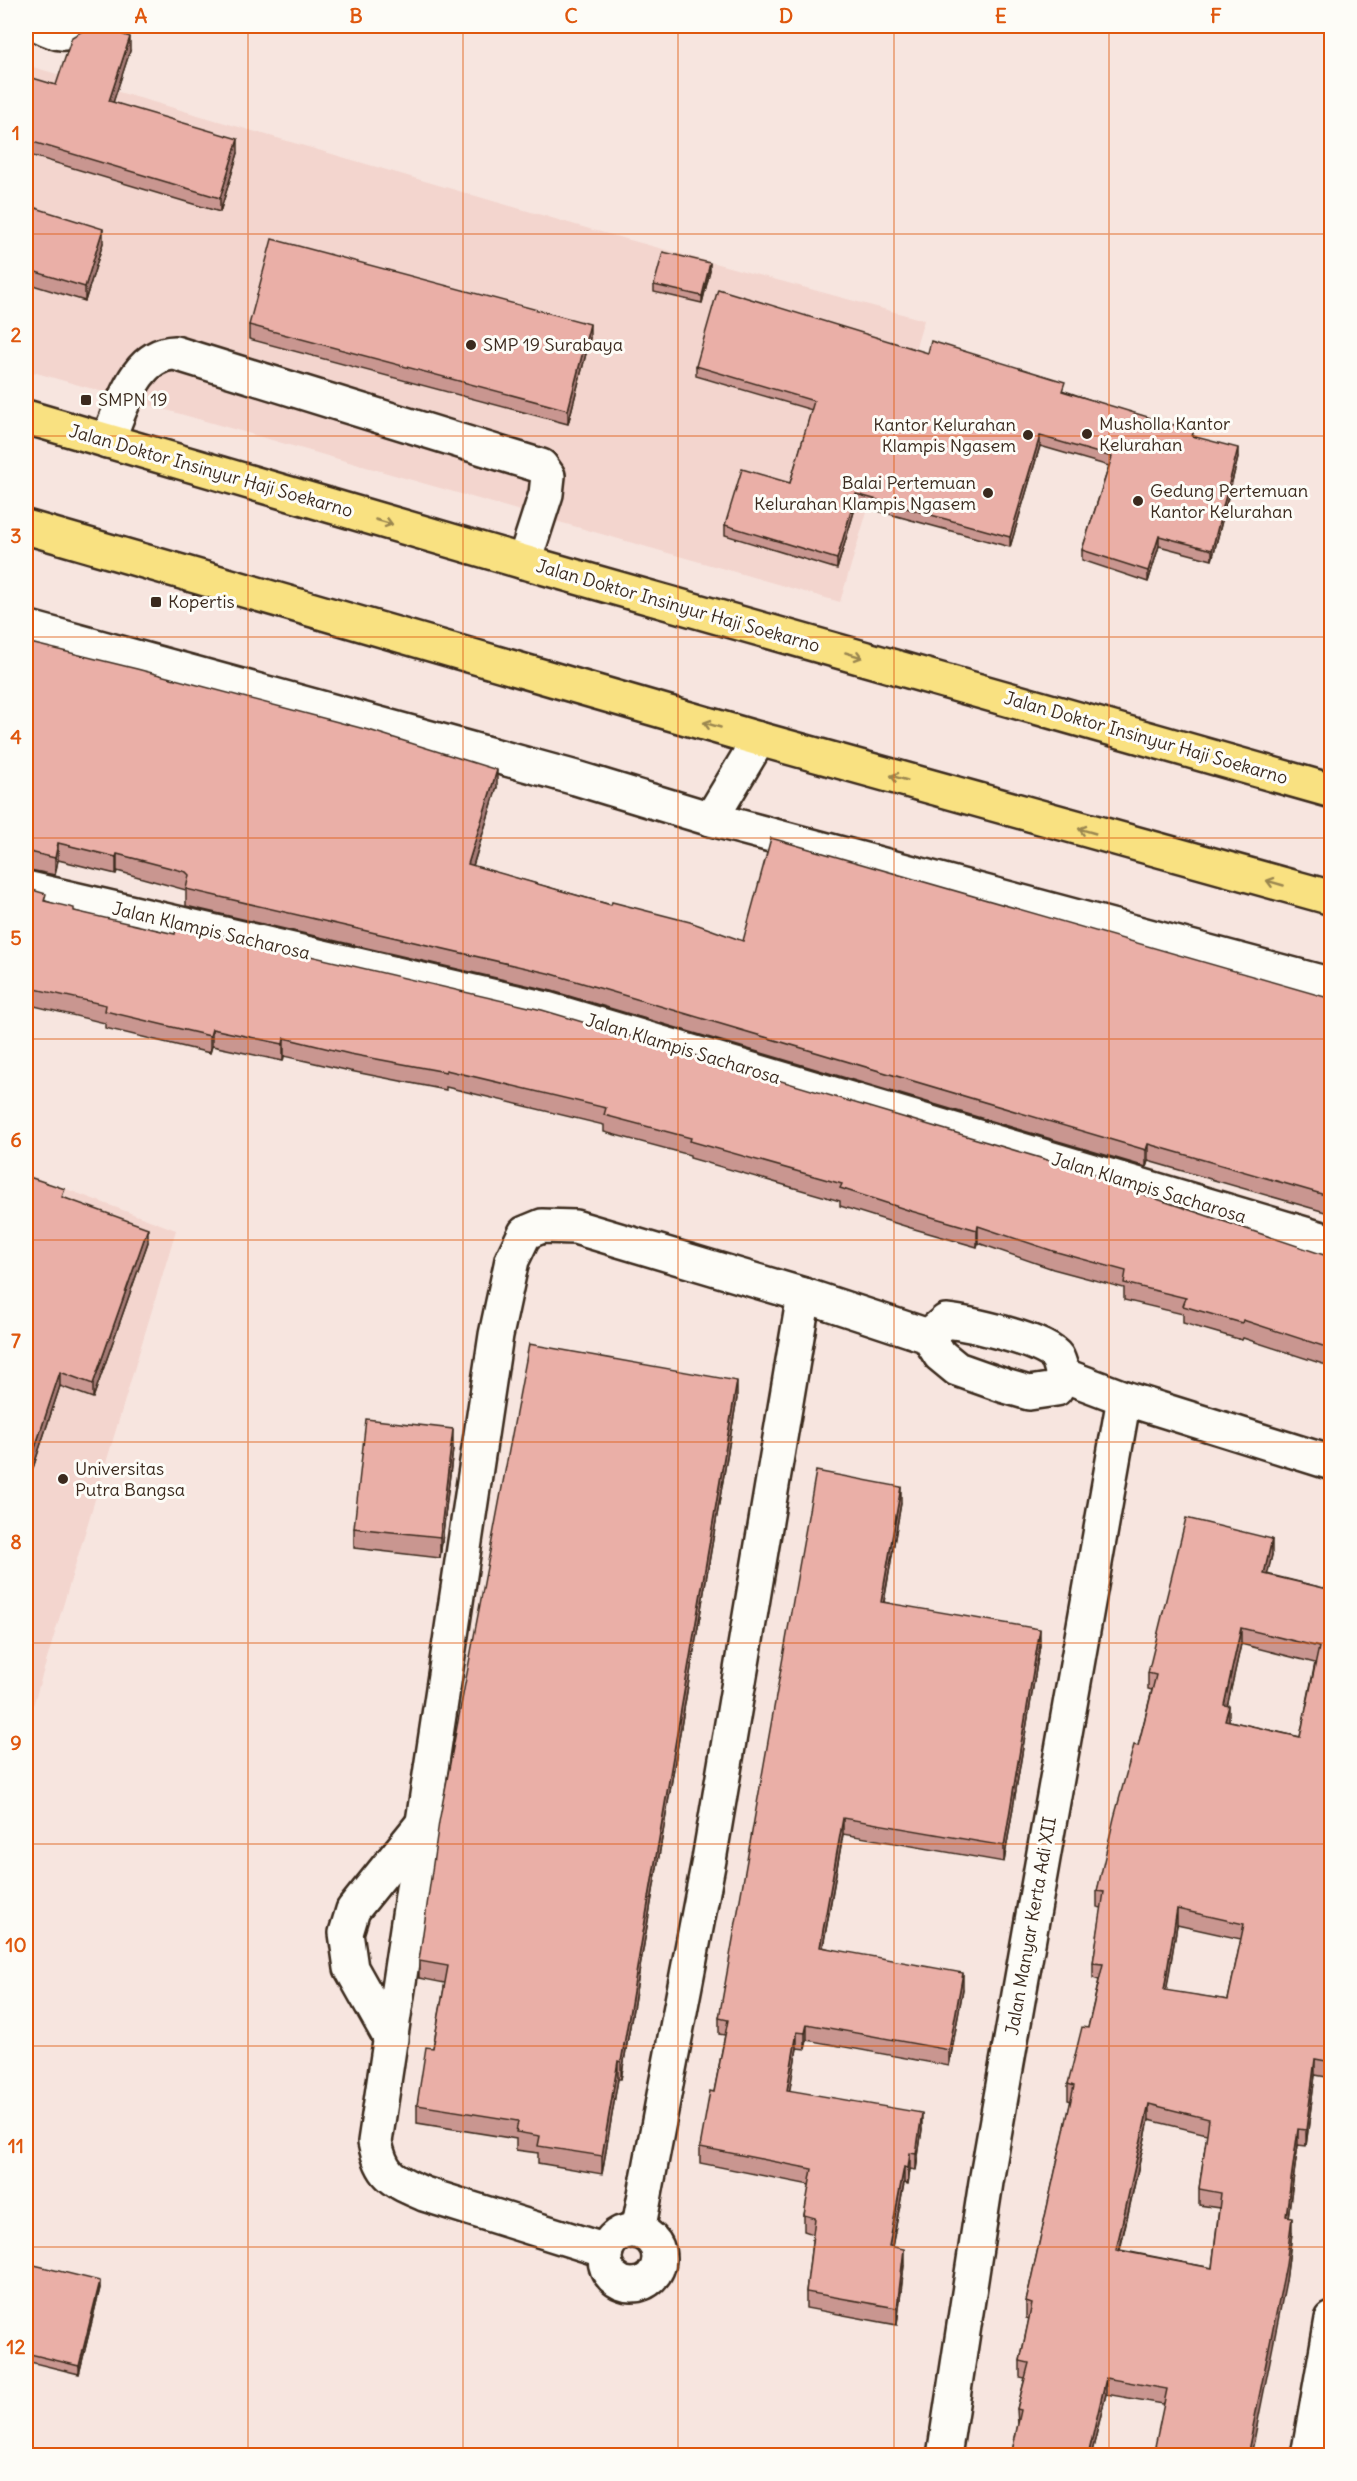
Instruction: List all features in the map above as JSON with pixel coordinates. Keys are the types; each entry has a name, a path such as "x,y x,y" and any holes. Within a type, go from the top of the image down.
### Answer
{"main road":[{"name":"Jalan Doktor Insinyur Haji Soekarno","path":"26,417 524,562 1332,791"},
{"path":"26,527 759,739 1328,892"}],"street":[{"path":"41,26 56,34 66,34 80,26"},
{"path":"107,441 140,369 153,357 175,352 541,466 549,476 546,494 524,562"},
{"path":"26,627 565,775 711,819 1332,985"},
{"path":"711,819 759,739"},
{"name":"Jalan Klampis Sacharosa","path":"26,888 547,1009 1332,1242"},
{"path":"606,2251 424,2194 396,2181 385,2172 379,2161 375,2142 496,1335 512,1260 525,1233 542,1226 575,1227 804,1295 928,1336 940,1354 957,1369 1029,1393 1056,1389 1063,1375 1056,1356 1045,1347 968,1323 946,1321 928,1336"},
{"path":"638,2231 713,1836 804,1295"},
{"path":"1063,1375 1124,1398 1332,1463"},
{"name":"Jalan Manyar Kerta Adi XII","path":"944,2456 986,2182 1124,1398"},
{"path":"391,2039 351,1968 346,1933 353,1910 424,1821"},
{"path":"638,2231 652,2239 660,2254 657,2270 646,2282 630,2286 615,2280 606,2267 606,2251 618,2234 638,2231"},
{"path":"1308,2456 1332,2319"}],"shaded area":[{"name":"SMP 19 Surabaya","path":"26,65 593,230 924,320 840,602 26,370"},
{"name":"Universitas Putra Bangsa","path":"26,1174 176,1230 26,1729"}],"building":[{"path":"91,26 130,37 109,101 238,139 220,198 26,140 26,76 56,85 72,37"},
{"path":"26,205 103,229 85,287 26,269"},
{"path":"272,239 590,324 568,410 249,325"},
{"path":"663,252 710,263 702,296 654,285"},
{"path":"718,289 928,353 931,341 1065,382 1062,391 1194,431 1192,436 1238,448 1212,550 1159,536 1148,571 1082,550 1112,457 1040,436 1010,537 856,494 837,559 725,525 742,469 790,483 814,401 696,366"},
{"path":"26,642 372,731 497,770 468,864 611,905 612,902 690,922 743,941 771,838 1332,999 1332,1197 1148,1144 1146,1150 552,974 186,889 189,875 186,872 117,854 116,857 58,843 55,858 26,853"},
{"path":"26,888 46,894 44,901 74,908 74,911 175,934 177,925 542,1010 1135,1186 1133,1191 1330,1257 1327,1266 1332,1267 1332,1349 1243,1320 1242,1323 1183,1306 1186,1298 1124,1283 1126,1271 1053,1251 978,1226 977,1230 911,1211 840,1188 842,1184 690,1141 691,1138 604,1115 606,1108 446,1070 446,1072 350,1054 284,1038 283,1044 212,1029 210,1036 105,1011 106,1005 26,987"},
{"path":"26,1176 65,1189 62,1197 148,1228 93,1384 60,1372 26,1475"},
{"path":"529,1344 737,1381 621,2062 618,2061 602,2156 538,2146 540,2136 516,2132 518,2121 417,2105 426,2047 433,2048 448,1966 419,1961 439,1822"},
{"path":"366,1419 453,1429 440,1537 354,1528"},
{"path":"816,1471 901,1487 881,1602 1040,1629 1004,1846 843,1818 820,1947 963,1973 949,2050 807,2024 805,2033 797,2032 787,2090 922,2113 916,2154 910,2153 908,2168 904,2167 889,2246 904,2249 897,2308 806,2292 815,2218 804,2215 812,2169 700,2147 710,2091 714,2092 728,2020 719,2018"},
{"path":"1186,1518 1272,1539 1264,1574 1332,1590 1332,2001 1329,2015 1332,2016 1332,2028 1326,2061 1315,2059 1306,2130 1298,2129 1286,2216 1292,2217 1286,2265 1247,2456 1153,2456 1167,2389 1106,2378 1088,2456 1011,2456 1021,2410 1017,2409 1029,2363 1020,2361 1032,2304 1026,2302 1074,2086 1068,2084 1082,2027 1088,2028 1103,1964 1093,1963 1104,1892 1097,1891 1114,1818 1134,1745 1138,1746 1156,1675 1148,1673","holes":["1241,1628 1319,1647 1300,1737 1225,1720 1229,1706 1224,1705","1177,1909 1244,1924 1228,2000 1164,1990","1149,2104 1209,2119 1199,2189 1221,2193 1212,2268 1116,2250"]},
{"path":"26,2263 100,2281 79,2366 26,2353"},
{"path":"595,2450 615,2456 594,2456"}],"place":[{"name":"SMP 19 Surabaya","path":"471,345"},
{"name":"SMPN 19","path":"86,400"},
{"name":"Musholla Kantor Kelurahan","path":"1087,434"},
{"name":"Kantor Kelurahan Klampis Ngasem","path":"1028,435"},
{"name":"Balai Pertemuan Kelurahan Klampis Ngasem","path":"988,493"},
{"name":"Gedung Pertemuan Kantor Kelurahan","path":"1138,501"},
{"name":"Kopertis","path":"156,602"},
{"name":"Universitas Putra Bangsa","path":"63,1479"}]}
